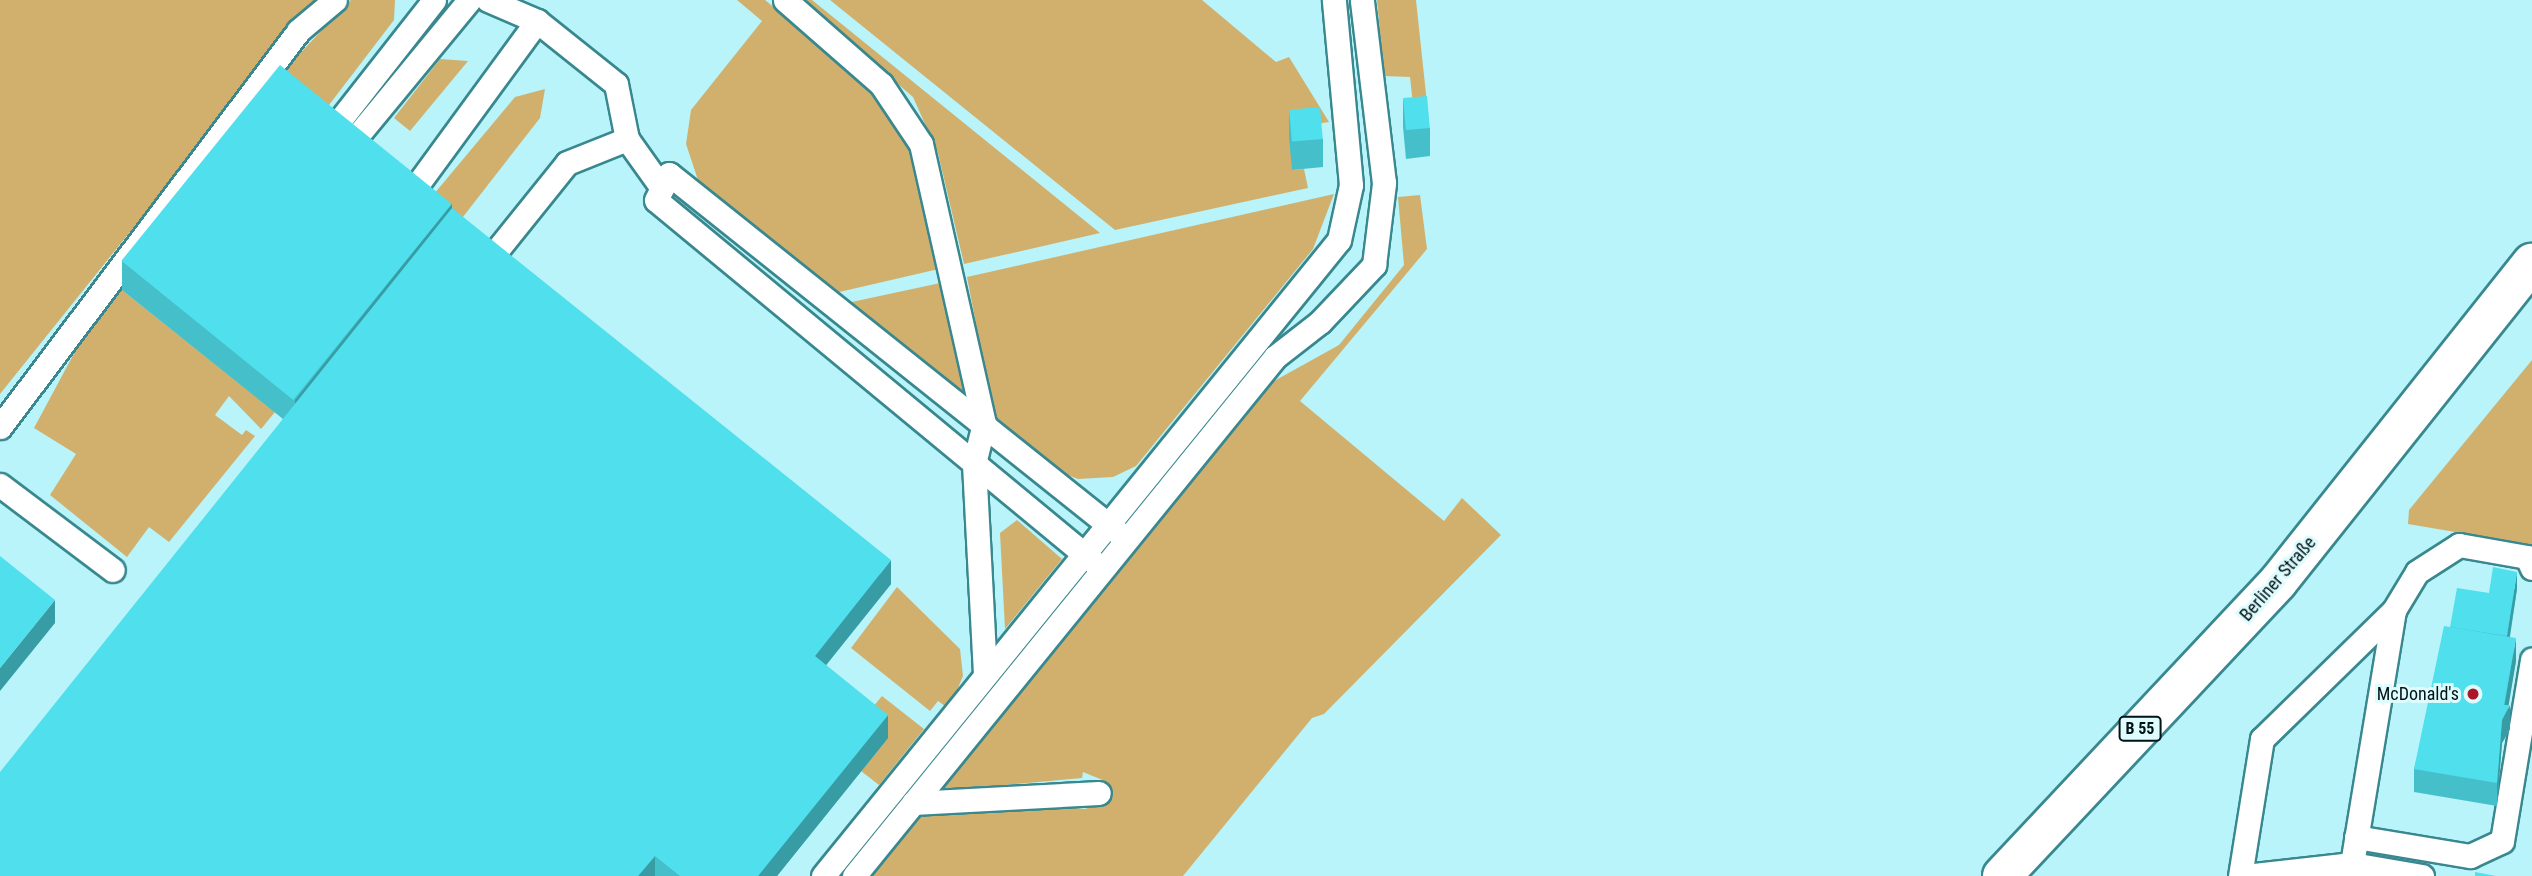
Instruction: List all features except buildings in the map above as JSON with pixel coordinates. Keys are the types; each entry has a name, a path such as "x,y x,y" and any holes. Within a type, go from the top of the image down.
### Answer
{"main road":[{"name":"Berliner Straße","path":"2002,876 2277,582 2532,263"}],"lane":[{"path":"0,427 298,31 335,0"},
{"path":"329,134 434,0"},
{"path":"348,147 469,0"},
{"path":"488,0 537,21 617,84 627,139 662,188"},
{"path":"785,0 881,84 921,144 984,423 974,464 985,672"},
{"path":"823,876 1105,521 1339,240 1351,185 1334,0"},
{"path":"854,876 1125,538 1275,357 1320,323 1374,265 1384,183 1362,0"},
{"path":"409,197 537,21"},
{"path":"489,260 567,163 627,139"},
{"path":"1101,568 656,200 669,174 1125,538"},
{"path":"0,485 113,570"},
{"path":"2240,876 2262,739 2394,610 2417,572 2459,545 2527,557 2532,568"},
{"path":"2352,870 2394,610"},
{"path":"2357,837 2470,856 2502,841 2532,659"},
{"path":"913,803 1099,793"},
{"path":"2245,876 2352,870 2422,876"}],"shaded area":[{"path":"0,0 316,0 0,394"},
{"path":"351,0 395,0 394,20 316,122 281,73"},
{"path":"737,0 765,0 862,80 908,146 943,268 835,293 699,183 686,144 691,110 762,21"},
{"path":"800,0 812,0 1100,233 964,264 938,153 913,97"},
{"path":"830,0 1202,0 1276,62 1289,57 1329,122 1303,126 1292,170 1304,169 1308,188 1115,230"},
{"path":"1377,0 1416,0 1429,122 1415,123 1410,77 1384,76"},
{"path":"440,59 468,61 410,131 394,118"},
{"path":"545,89 540,118 452,231 434,194 515,97"},
{"path":"1334,194 1313,249 1136,466 1113,477 1078,479 1055,470 995,423 967,277"},
{"path":"1420,195 1427,249 1300,401 1444,521 1462,498 1501,535 1324,714 1312,718 1183,876 872,876 922,813 1053,805 1085,809 1107,801 1105,781 1083,772 1082,778 940,791 1267,385 1339,345 1404,265 1398,197"},
{"path":"945,282 971,403 847,303"},
{"path":"122,290 275,412 261,429 229,396 215,415 242,435 246,430 255,436 169,542 149,527 127,557 50,495 76,454 34,428 92,320"},
{"path":"2532,360 2532,545 2408,524 2409,510"},
{"path":"1017,520 1062,559 1005,629 1000,533"},
{"path":"897,587 960,649 963,676 949,709 938,701 930,711 851,648"},
{"path":"882,696 924,729 879,785 861,771 863,719"}],"place":[{"name":"McDonald's","path":"2473,694"}]}
